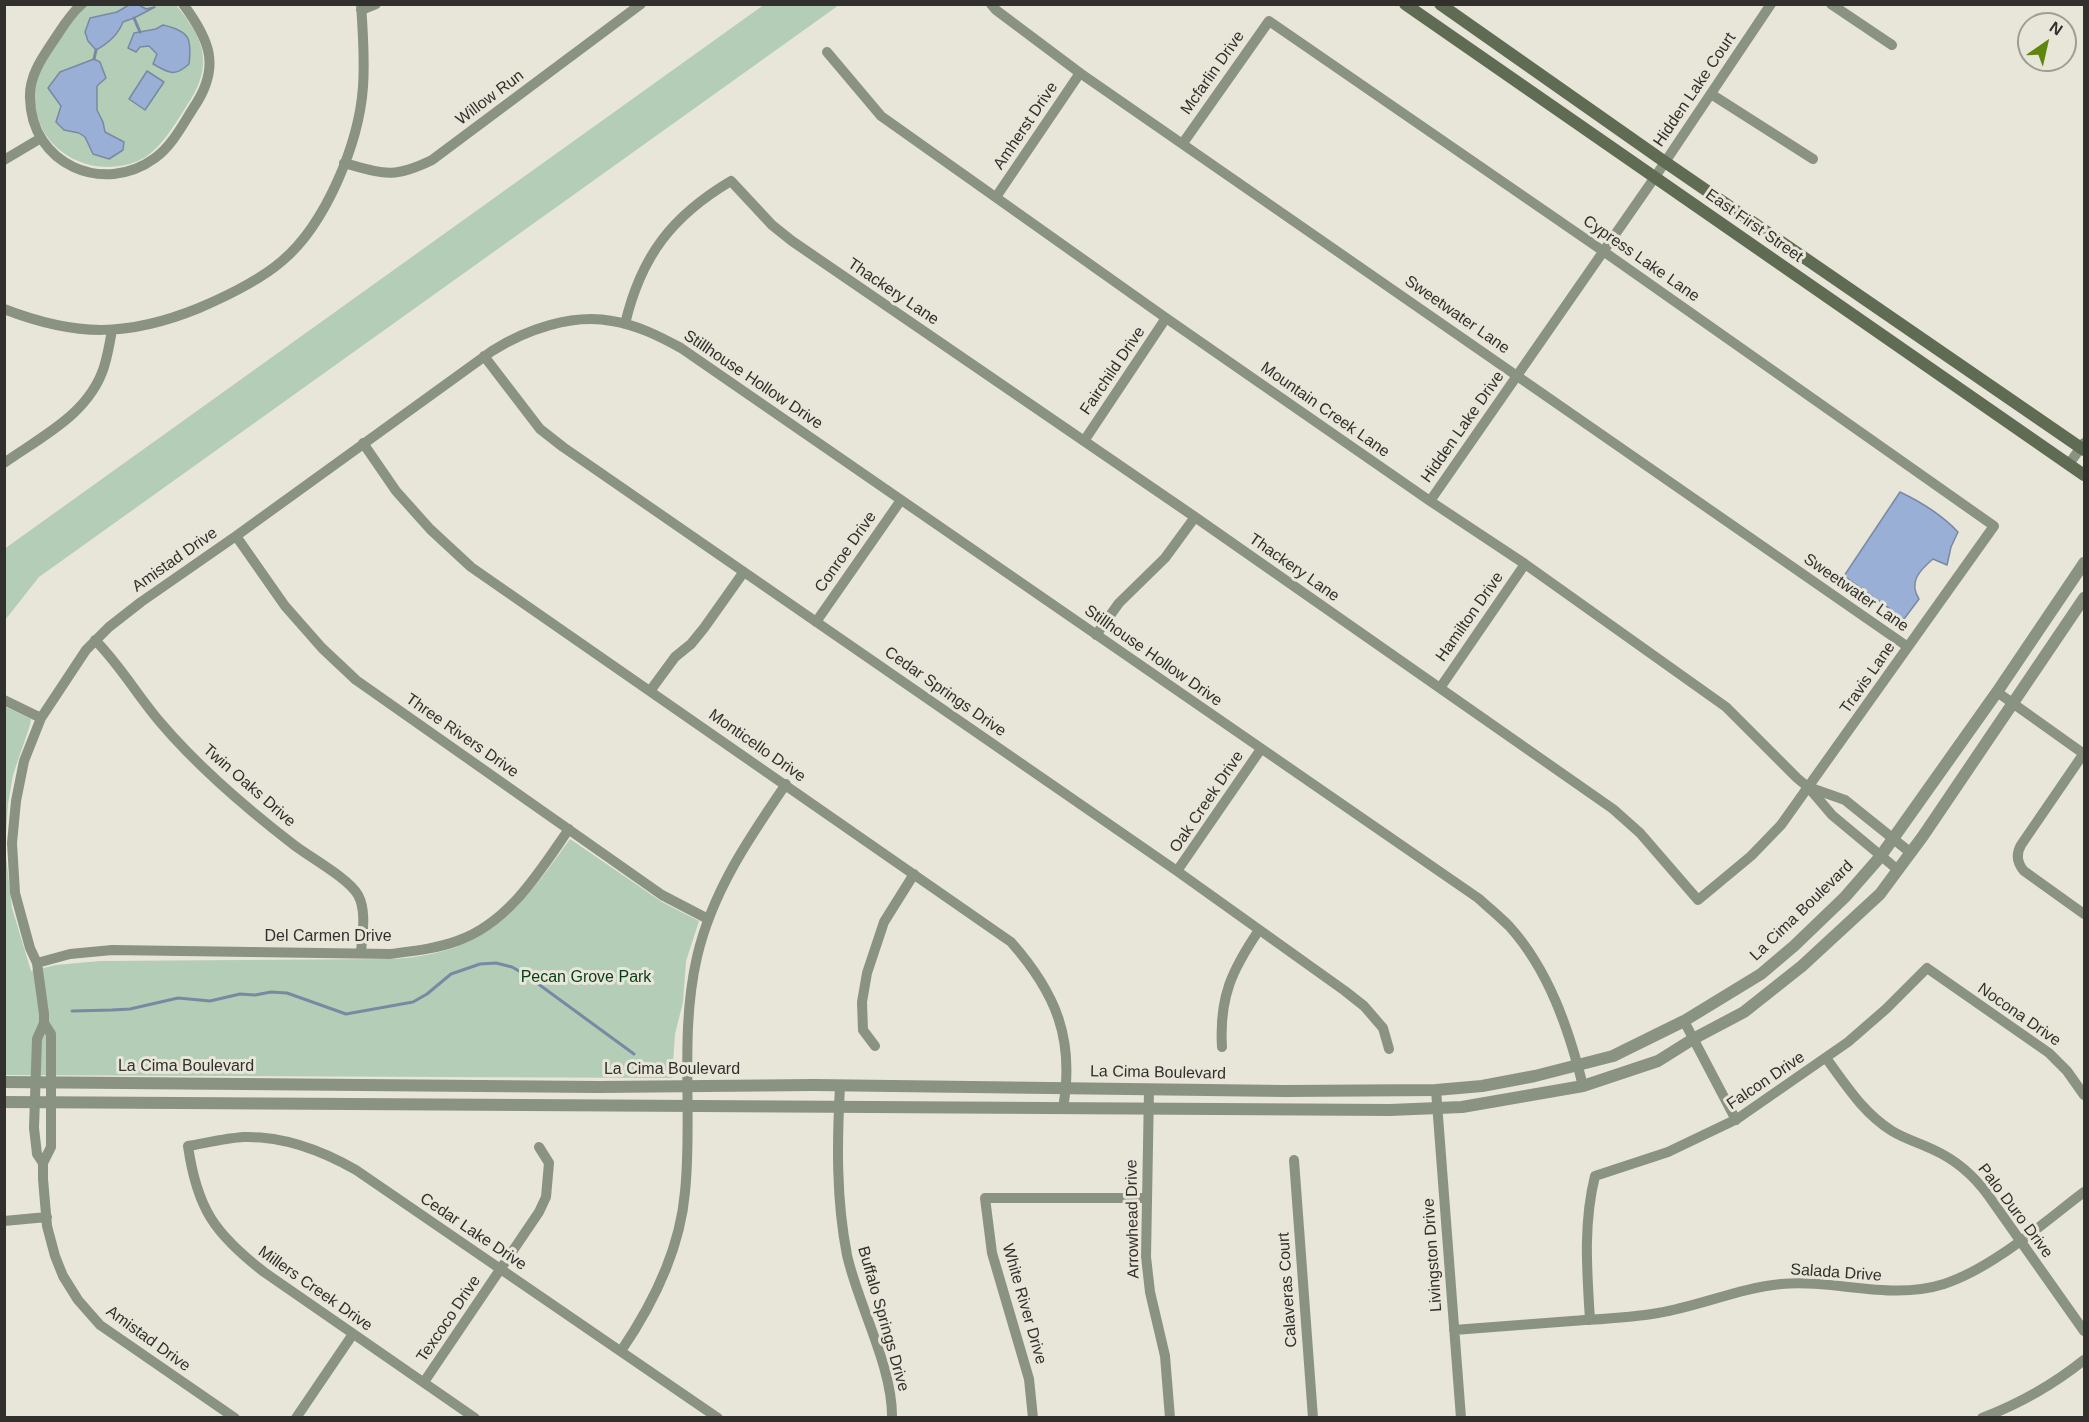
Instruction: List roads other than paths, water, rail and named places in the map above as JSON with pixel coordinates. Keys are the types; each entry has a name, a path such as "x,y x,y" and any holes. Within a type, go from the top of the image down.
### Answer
{"main road":[{"name":"East First Street","path":"1405,4 2085,475"},
{"name":"East First Street","path":"1440,4 1665,162 2084,447"}],"street":[{"path":"82,4 65,23 40,61 32,79 30,98 33,121 41,138 52,152 70,166 90,174 115,174 140,167 158,156 202,95 208,78 209,56 205,36 183,4"},
{"path":"4,309 37,322 80,330 123,329 173,318 218,300 259,278 282,262 304,239 320,217 344,163 358,121 363,87 364,47 361,7 376,4"},
{"name":"Willow Run","path":"344,163 393,174 411,171 432,160 641,4"},
{"name":"Sweetwater Lane","path":"991,4 1080,73 1908,647"},
{"name":"Hidden Lake Court","path":"1665,162 1771,4"},
{"path":"1831,4 1892,45"},
{"name":"Mcfarlin Drive","path":"1183,143 1269,21"},
{"name":"Cypress Lake Lane","path":"1269,21 1603,251 1994,526"},
{"name":"Mountain Creek Lane","path":"827,52 881,116 1166,318 1525,564 1726,706 1809,788 1832,815 1898,870"},
{"name":"Amherst Drive","path":"996,196 1080,73"},
{"path":"1711,94 1813,159"},
{"path":"4,160 41,138"},
{"name":"Hidden Lake Drive","path":"1430,501 1665,162"},
{"name":"Thackery Lane","path":"625,324 631,298 649,258 688,210 707,195 731,181 772,225 792,242 1195,517 1613,809 1640,833 1698,900 1751,856 1781,825 1809,788"},
{"name":"Fairchild Drive","path":"1084,441 1166,318"},
{"name":"Amistad Drive","path":"235,1418 100,1325 78,1300 63,1276 55,1256 46,1216 43,1163 51,1147 51,1034 44,1023 37,963 30,948 15,893 12,843 16,801 24,761 41,718 95,639 141,602 484,356 514,337 548,325 588,320 609,320 625,324"},
{"name":"Stillhouse Hollow Drive","path":"625,324 656,334 681,348 1478,898 1509,927 1536,963 1557,1004 1583,1086"},
{"path":"4,463 60,426 80,407 95,387 104,369 112,330"},
{"name":"Cedar Springs Drive","path":"484,356 540,429 585,464 1177,871 1345,991 1364,1006 1383,1029 1389,1049"},
{"name":"Monticello Drive","path":"363,443 396,491 430,529 471,567 1011,942 1028,961 1044,986 1064,1031 1067,1059 1063,1108"},
{"path":"2069,464 2084,447"},
{"name":"Conroe Drive","path":"816,622 901,500"},
{"path":"1096,635 1119,603 1165,558 1195,517"},
{"name":"Travis Lane","path":"1809,788 1994,526"},
{"name":"Three Rivers Drive","path":"236,536 285,606 322,648 356,680 662,895 708,919"},
{"name":"La Cima Boulevard","path":"4,1082 840,1086 1285,1091 1436,1090 1482,1086 1578,1065 1613,1056 1684,1021 1733,993 1777,960 1845,897 1893,839 1997,693 2085,563"},
{"name":"Hamilton Drive","path":"1440,687 1525,564"},
{"path":"650,691 675,657 691,644 704,628 743,573"},
{"path":"4,1102 1390,1110 1462,1107 1583,1086 1658,1061 1744,1012 1802,966 1880,894 1911,853 2085,598"},
{"name":"Twin Oaks Drive","path":"95,639 112,657 159,721 225,789 294,845 351,886 359,897 363,916 361,954"},
{"path":"1997,693 2084,754 2019,848 2018,863 2026,873 2085,914"},
{"path":"4,700 41,718"},
{"name":"Oak Creek Drive","path":"1177,871 1261,749"},
{"path":"621,1351 651,1302 677,1237 685,1194 688,1027 697,957 708,919 735,861 786,784"},
{"name":"Mountain Creek Lane","path":"1809,788 1845,800 1911,853"},
{"name":"Del Carmen Drive","path":"37,963 70,954 112,950 390,954 428,950 459,940 498,918 532,883 569,829"},
{"path":"875,1046 863,1030 862,1002 867,973 884,922 914,874"},
{"path":"1222,1047 1223,1002 1240,959 1259,930"},
{"name":"Falcon Drive","path":"1590,1320 1586,1247 1588,1216 1595,1176 1664,1153 1736,1120 1826,1058 1886,1010 1927,968"},
{"name":"Nocona Drive","path":"1927,968 2046,1051 2067,1071 2085,1095"},
{"path":"1684,1021 1736,1120"},
{"name":"Amistad Drive","path":"43,1163 37,1154 34,1128 37,1039 44,1023"},
{"name":"Palo Duro Drive","path":"1826,1058 1875,1119 1900,1136 1945,1156 1970,1174 1982,1187 2085,1331"},
{"name":"Buffalo Springs Drive","path":"840,1086 837,1177 847,1255 884,1370 892,1404 892,1418"},
{"name":"Arrowhead Drive","path":"1149,1090 1146,1257 1150,1292 1165,1356 1170,1418"},
{"name":"Livingston Drive","path":"1436,1090 1461,1418"},
{"name":"Cedar Lake Drive","path":"188,1146 244,1137 281,1140 333,1157 356,1170 718,1418"},
{"name":"Millers Creek Drive","path":"188,1146 192,1178 202,1204 218,1230 237,1252 475,1418"},
{"name":"Texcoco Drive","path":"424,1382 539,1212 546,1197 549,1163 539,1147"},
{"name":"Calaveras Court","path":"1294,1160 1312,1418"},
{"name":"Salada Drive","path":"1454,1330 1590,1320 1668,1311 1744,1290 1779,1284 1824,1284 1890,1292 1926,1288 1968,1274 2020,1240 2085,1192"},
{"name":"White River Drive","path":"1033,1418 1029,1379 992,1252 985,1198 1147,1198"},
{"path":"4,1221 46,1216"},
{"path":"296,1418 353,1334"},
{"path":"1984,1417 2031,1395 2064,1376 2085,1360"}],"water":[{"path":"129,5 139,5 146,9 155,7 123,22 112,38 96,50 88,41 85,32 90,18 117,12"},
{"path":"163,25 184,33 189,42 189,64 179,71 167,71 153,64 157,54 149,46 140,47 136,52 128,48 134,33 156,29"},
{"path":"94,59 100,62 106,78 97,86 97,110 105,132 124,142 123,150 109,159 93,154 85,137 79,133 64,130 56,122 61,106 48,88 60,72"},
{"path":"147,71 164,82 145,110 129,99"},
{"path":"1900,492 1931,509 1958,532 1951,547 1947,565 1933,559 1917,577 1915,587 1919,599 1904,619 1844,576"}],"waterway":[{"path":"134,18 140,32"},
{"path":"94,59 96,50"},
{"path":"72,1011 130,1009 178,998 210,1001 240,994 255,995 271,992 287,993 346,1014 413,1002 427,994 451,974 480,964 496,963 512,967 526,975 634,1054"}],"park label":[{"name":"Pecan Grove Park","path":"586,978"}]}
